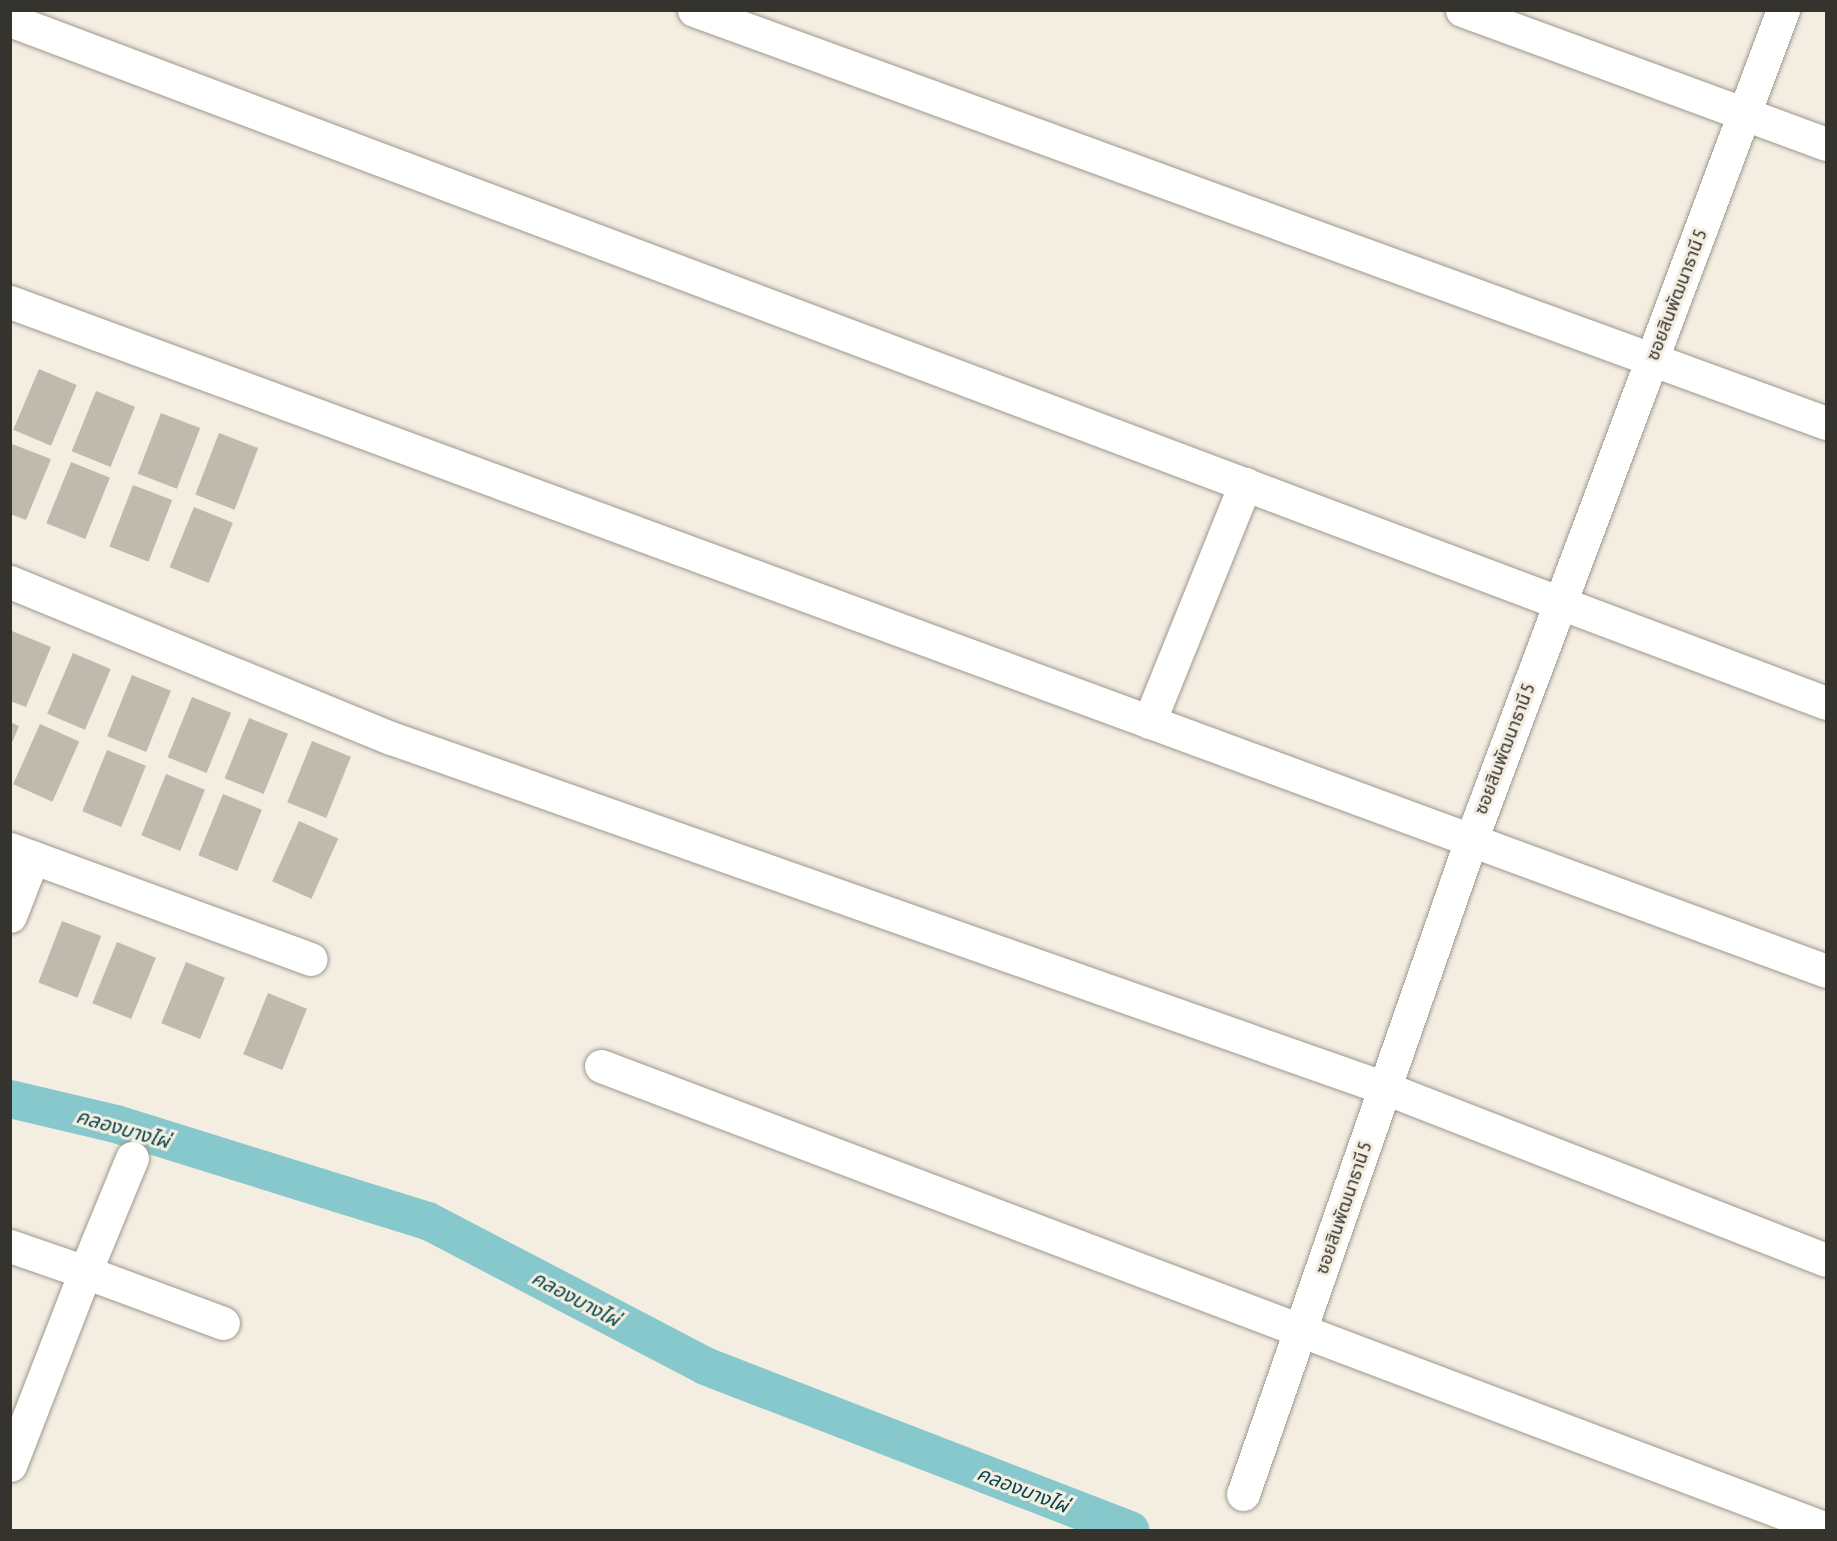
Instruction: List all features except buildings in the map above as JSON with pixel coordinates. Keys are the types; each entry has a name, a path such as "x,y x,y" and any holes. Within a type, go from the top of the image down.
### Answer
{"street":[{"path":"694,10 1827,423"},
{"path":"1462,10 1827,144"},
{"name":"ซอยสินพัฒนาธานี 5","path":"1243,1494 1470,840 1783,10"},
{"path":"10,20 1827,703"},
{"path":"10,302 1827,970"},
{"path":"1149,722 1245,484"},
{"path":"10,582 391,738 1385,1088 1827,1260"},
{"path":"10,916 22,853 310,959"},
{"path":"601,1066 1302,1327 1827,1529"},
{"path":"10,1466 132,1158"},
{"path":"10,1246 223,1323"}],"waterway":[{"name":"คลองบางไผ่","path":"10,1099 116,1124 428,1221 705,1366 1131,1530"}]}
